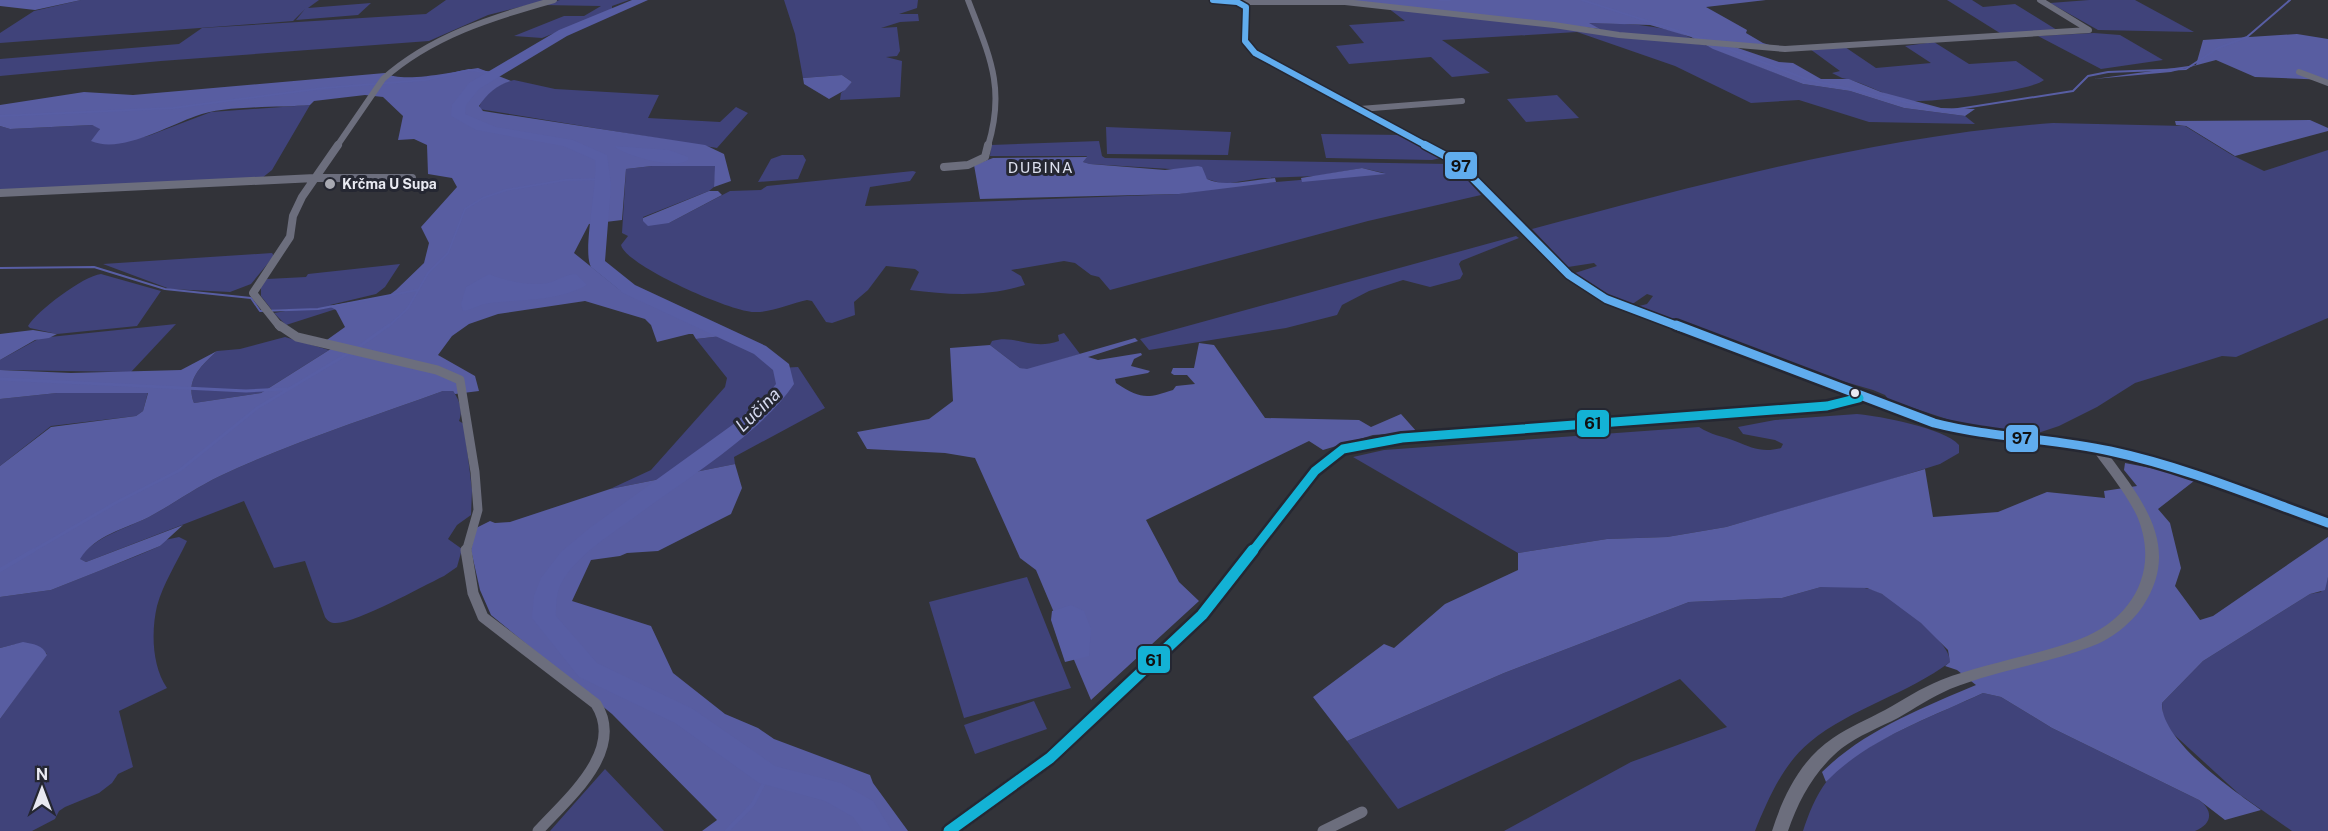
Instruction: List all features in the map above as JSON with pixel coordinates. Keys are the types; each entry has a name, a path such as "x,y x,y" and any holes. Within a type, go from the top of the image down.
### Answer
{"street":[{"path":"538,831 598,759 607,732 604,716 596,704 483,617 473,593 466,552 478,510 475,472 460,380 437,370 297,338 280,327 253,293 290,237 293,216 315,178 383,79 420,52 484,19 554,0"},
{"path":"944,166 968,165 985,157 997,110 995,81 989,57 968,0"},
{"path":"1213,0 1346,2 1554,25 1619,36 1785,49 2089,30 2040,0"},
{"path":"1237,2 1246,7 1245,40 1251,50 1460,164 1562,268 1588,289 1644,315 1862,397 1962,430 2098,448 2187,472 2328,523"},
{"path":"2299,72 2328,83"},
{"path":"1360,109 1462,101"},
{"path":"0,193 315,178 412,178"},
{"path":"950,831 1050,758 1202,615 1315,471 1343,449 1402,438 1827,406 1862,397"},
{"path":"1780,831 1789,804 1809,771 1837,743 1945,685 2086,643 2106,634 2132,611 2149,582 2153,565 2153,545 2139,507 2098,448"},
{"path":"1323,831 1362,812"}],"shaded area":[{"path":"0,0 81,0 35,10 0,6"},
{"path":"81,0 319,0 308,8 371,3 358,15 296,20 305,9 293,21 0,43 0,33 34,11"},
{"path":"446,0 548,0 488,15 429,41 161,61 0,76 0,59 179,44 202,28 426,14"},
{"path":"560,0 629,0 612,6 612,10 608,12 542,38 514,36 564,16 584,16 601,6 542,5"},
{"path":"784,0 918,0 917,8 899,14 918,14 919,21 900,22 881,28 897,27 900,51 897,56 886,57 902,61 900,97 840,100 841,93 852,82 842,75 803,78 795,34"},
{"path":"1337,0 1766,0 1706,7 1747,30 1746,33 1763,43 1779,48 1735,47 1779,62 1793,63 1821,79 1849,79 1881,92 1941,108 1975,109 1965,116 1904,108 1850,91 1803,84 1713,49 1691,37 1650,25 1589,23 1600,29"},
{"path":"1947,0 1972,0 1983,7 2015,4 2057,30 2003,35"},
{"path":"2135,0 2194,32 2098,30 2050,3"},
{"path":"1388,8 1705,45 1803,84 1850,91 1904,108 1965,116 1975,124 1869,122 1799,100 1751,103 1675,66 1577,32 1442,40 1490,73 1452,77 1431,57 1349,64 1336,46 1364,43 1349,25 1405,21"},
{"path":"1588,23 1632,24 1661,28 1688,36 1701,43 1625,35 1597,28"},
{"path":"2094,33 2120,35 2163,60 2101,69 2038,36"},
{"path":"2297,34 2328,39 2328,80 2255,77 2216,60 2171,72 2094,79 2196,65 2203,40"},
{"path":"1934,42 1969,64 2016,61 2044,80 2021,88 1960,98 1904,100 1832,73 1840,71 1810,49 1845,47 1876,68 1931,63 1905,46"},
{"path":"478,68 511,81 493,90 485,98 479,106 483,111 705,145 724,154 731,181 714,187 715,166 652,166 626,169 622,220 589,224 574,253 620,290 722,336 696,339 693,334 689,334 657,342 651,325 645,319 585,301 498,314 469,324 452,336 438,355 475,376 479,391 455,394 453,391 443,391 303,441 247,464 211,481 149,517 102,538 80,559 86,562 183,525 160,546 51,590 0,597 0,466 51,427 136,416 143,411 148,393 57,393 0,399 0,370 71,373 181,370 217,351 200,368 193,380 194,403 261,393 337,345 324,342 345,327 336,310 329,306 388,296 424,263 429,243 421,227 457,187 452,178 428,174 427,145 414,139 398,140 403,116 383,97 365,95 314,101 310,105 208,112 144,137 116,144 91,141 100,129 92,125 10,129 0,126 0,105 84,92 133,95 385,73 393,76 417,77"},
{"path":"842,75 852,82 845,90 829,99 804,84 803,78"},
{"path":"514,80 555,89 659,95 648,118 720,122 736,107 748,113 717,148 479,109 492,90"},
{"path":"1557,95 1579,118 1526,122 1507,99"},
{"path":"310,105 272,170 262,178 0,190 0,126 10,129 92,125 100,128 99,133 108,144 148,136 211,112"},
{"path":"2310,120 2328,128 2328,131 2235,156 2186,126 2176,125 2175,121"},
{"path":"2053,123 2185,126 2232,155 2264,171 2328,150 2328,318 2236,357 2222,356 2135,383 2097,407 2059,426 2035,434 1971,427 1889,400 1885,395 1873,390 1804,370 1635,307 1647,304 1653,296 1647,294 1631,305 1607,295 1575,273 1597,266 1594,263 1568,267 1532,229 1726,179 1856,150 1987,129"},
{"path":"1106,127 1231,132 1228,155 1107,154"},
{"path":"1321,134 1405,135 1445,157 1432,160 1326,158"},
{"path":"1099,141 1102,156 1105,158 1449,164 1456,167 1481,195 1368,221 1110,290 1099,277 1091,275 1075,263 1064,261 1011,270 1021,276 1025,285 996,292 968,294 910,290 919,272 915,269 886,266 868,290 854,302 855,315 832,323 826,322 812,301 807,300 761,312 742,310 724,304 659,275 627,254 621,245 628,236 622,233 626,169 652,166 716,166 714,187 709,191 643,217 644,221 669,223 730,191 761,190 767,186 913,171 916,172 910,181 870,187 865,206 1179,194 1229,186 1384,173 1362,168 1317,176 1262,178 1224,184 1207,179 1202,171 1090,164 1083,162 1087,156 990,156 991,145"},
{"path":"614,146 669,150 688,157 688,160 682,163 651,161"},
{"path":"782,155 803,155 806,160 798,179 758,182 771,159"},
{"path":"1087,157 1083,162 1090,164 1165,170 1198,166 1202,167 1207,179 1214,182 1275,178 1276,182 1179,194 980,199 974,165 993,158"},
{"path":"1362,168 1386,174 1302,182 1301,178"},
{"path":"709,191 718,191 722,195 669,223 648,226 643,221 643,218"},
{"path":"1516,236 1519,238 1461,261 1459,264 1463,274 1460,279 1430,287 1403,280 1369,291 1342,305 1337,315 1286,328 1149,350 1140,339"},
{"path":"272,253 274,256 251,284 230,292 170,289 103,264"},
{"path":"400,264 385,287 376,294 330,305 336,309 286,325 274,313 297,309 272,310 261,296 261,283 267,279 306,277 308,274"},
{"path":"101,274 161,291 137,326 57,334 28,326 61,295 83,281"},
{"path":"489,274 510,281 533,284 548,283 576,274 587,285 551,297 490,303 463,311 461,304 466,287"},
{"path":"176,324 131,372 0,370 0,360 40,338"},
{"path":"33,330 57,334 35,340 0,360 0,334"},
{"path":"1064,333 1080,354 1027,370 1020,368 990,345 992,341 1001,339 1049,344 1059,341 1058,335"},
{"path":"722,336 766,357 780,368 798,367 825,408 734,457 735,464 610,489 651,470 725,387 727,378 696,339"},
{"path":"285,337 329,350 261,393 194,403 193,380 200,368 217,351 240,349"},
{"path":"1135,338 1138,341 1088,357 1098,360 1141,353 1142,355 1134,359 1131,366 1150,371 1148,373 1115,379 1116,383 1138,395 1156,395 1173,390 1176,386 1195,384 1187,375 1171,373 1173,368 1194,368 1199,343 1214,345 1265,418 1359,420 1371,427 1401,414 1417,432 1373,435 1323,450 1309,441 1146,520 1179,582 1199,601 1091,700 1036,570 1020,558 975,458 945,453 867,449 857,432 929,419 953,401 950,348 990,345 1020,368 1027,369"},
{"path":"443,391 453,391 460,406 459,421 464,424 472,490 471,515 457,525 448,539 462,549 457,567 444,576 374,611 346,621 332,623 328,621 305,561 274,568 244,501 86,562 79,559 93,544 149,517 220,476 303,441"},
{"path":"148,392 143,411 136,416 51,426 0,466 0,399 57,393"},
{"path":"1857,414 1895,420 1940,433 1959,445 1959,453 1940,464 1726,527 1667,537 1607,539 1518,553 1353,457 1384,450 1699,427 1752,448 1769,450 1781,448 1783,444 1775,440 1743,434 1738,427 1775,420"},
{"path":"2125,463 2166,471 2194,481 2158,509 2170,523 2181,568 2175,586 2200,620 2213,616 2328,537 2328,577 2325,590 2310,594 2203,661 2162,703 2165,717 2173,733 2185,748 2217,777 2261,810 2225,820 2199,800 2052,728 2001,697 1983,693 1900,731 1860,753 1826,782 1822,772 1875,732 1935,702 1976,685 1957,670 1945,666 1950,662 1948,650 1921,623 1882,594 1867,588 1821,587 1782,598 1689,602 1504,673 1347,741 1313,697 1384,644 1394,648 1445,604 1518,570 1518,553 1607,539 1667,537 1726,527 1925,469 1933,517 1998,512 2047,492 2105,498 2104,491 2137,486 2124,470"},
{"path":"735,464 742,488 731,514 658,551 627,553 591,560 572,601 651,626 673,673 725,714 758,728 774,739 870,775 873,783 908,831 702,831 717,820 612,714 491,615 480,590 471,550 476,528 490,521 510,522 610,489"},
{"path":"179,537 187,541 166,581 157,606 154,627 154,648 158,670 167,688 119,711 133,767 118,774 112,783 99,793 65,807 59,811 55,819 32,831 0,831 0,719 47,654 31,644 0,648 0,597 51,590 160,546 165,540"},
{"path":"1027,577 1071,688 964,718 929,602"},
{"path":"2328,577 2328,831 2292,831 2239,794 2168,729 2163,720 2162,703 2203,661 2310,594 2321,592"},
{"path":"1849,586 1874,590 1900,605 1934,634 1948,654 1950,662 1916,683 1843,720 1810,742 1784,771 1755,831 1504,831 1631,762 1727,727 1680,679 1398,809 1347,741 1504,673 1689,602 1782,598 1821,587"},
{"path":"1071,605 1084,611 1091,629 1089,656 1065,662 1051,620 1052,611"},
{"path":"23,642 40,647 47,655 0,719 0,648"},
{"path":"1983,693 2001,697 2052,728 2199,800 2207,808 2208,821 2195,831 1803,831 1819,792 1840,767 1899,731"},
{"path":"1034,701 1047,729 975,754 964,725"},
{"path":"605,769 664,831 550,831"}],"waterway":[{"name":"Lučina","path":"642,0 563,33 474,86 459,105 458,116 481,128 568,143 602,158 604,185 597,263 629,289 760,350 782,368 785,384 775,398 742,427 599,532 569,558 552,578 545,596 544,618 588,670 684,716 768,775 832,791 863,809 878,831"},
{"path":"1439,0 1450,0"},
{"path":"1582,0 1706,40"},
{"path":"1721,46 1806,79 1945,111 2073,91 2088,76 2108,72 2186,69 2218,48 2247,37 2290,0"},
{"path":"0,116 173,108 324,88 425,80 469,70 495,73"},
{"path":"388,327 408,308 428,273 448,253 465,209 483,198 506,190 565,180 606,179"},
{"path":"0,268 94,267 165,289 251,298 260,311 318,309 417,290"},
{"path":"357,348 389,325"},
{"path":"31,552 117,502 180,470 257,408 349,353"},
{"path":"0,379 246,391 286,389"},
{"path":"0,570 34,550"},
{"path":"727,831 753,804 768,775"}],"transit line":[{"name":"97","path":"1213,0 1237,2 1246,7 1245,41 1255,53 1457,162 1569,275 1606,299 1934,423 1977,433 2088,447 2166,465 2328,523"},
{"name":"61","path":"949,831 1050,758 1202,615 1315,471 1343,449 1402,438 1827,406 1859,398"}],"place":[{"name":"Krčma U Supa","path":"330,184"}],"district":[{"name":"DUBINA","path":"1041,168"}]}
